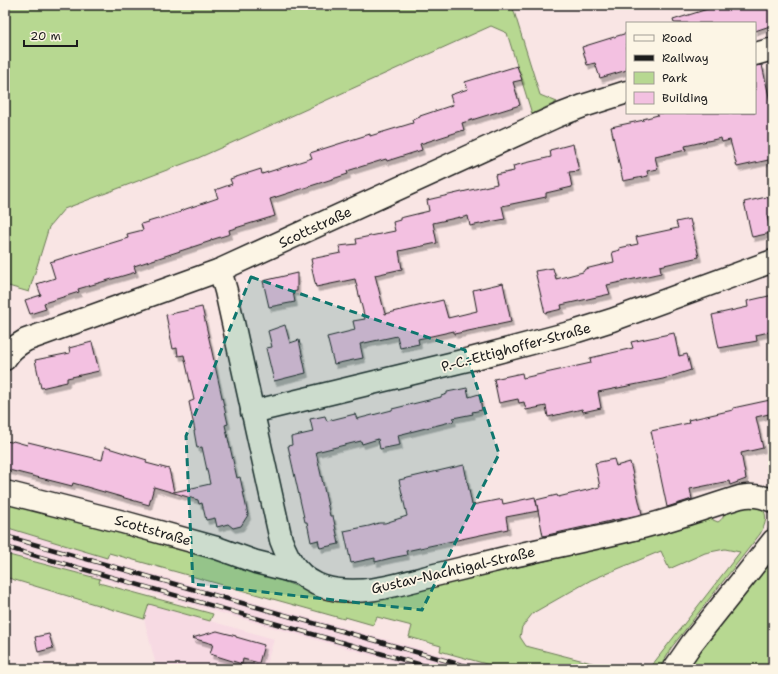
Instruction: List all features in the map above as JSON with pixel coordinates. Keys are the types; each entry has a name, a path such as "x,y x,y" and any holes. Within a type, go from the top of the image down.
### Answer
{"street":[{"path":"756,54 773,49"},
{"name":"Scottstraße","path":"5,359 13,348 26,340 220,270 558,116 583,106 626,92"},
{"name":"P.-C.-Ettighoffer-Straße","path":"252,412 577,332 773,261"},
{"name":"Gustav-Nachtigal-Straße","path":"220,270 228,299 281,540 286,554 292,564 300,573 312,582 339,590 384,588 517,555 652,525 693,513 740,496 756,495 773,501"},
{"name":"Scottstraße","path":"5,492 123,522 217,548 256,562 300,573"},
{"path":"674,669 692,643 773,541"}],"highlighted area":[{"path":"251,277 465,350 499,454 422,610 193,584 186,436"}],"shaded area":[{"path":"5,527 107,558 107,561 491,669 420,669 100,579 5,554"},
{"path":"149,604 274,639 265,669 157,669 144,619"}],"green space":[{"path":"5,5 512,5 540,95 557,102 532,114 507,33 491,26 196,159 64,209 49,227 29,292 5,285"},
{"path":"5,499 214,555 326,597 409,592 575,554 712,517 713,520 718,522 726,512 731,509 752,506 764,511 766,520 760,534 671,648 659,669 649,669 740,552 725,549 705,553 669,569 661,551 591,580 533,613 522,627 520,637 526,646 615,669 504,669 440,651 441,646 409,637 412,626 377,617 373,625 345,617 344,619 109,553 107,558 5,527"},
{"path":"5,554 100,579 99,583 213,614 210,621 149,604 144,619 5,577"},
{"path":"773,558 773,669 685,669"}],"building":[{"path":"720,5 773,5 773,25 756,31 756,22 674,22 673,20"},
{"path":"626,33 626,70 600,78 595,63 587,65 582,47"},
{"path":"762,65 770,101 773,100 773,159 737,167 730,140 722,142 721,138 685,146 686,150 655,157 658,169 647,171 648,176 623,181 611,127 644,120 643,119 658,114 756,114 756,66"},
{"path":"517,66 522,80 513,82 520,105 462,123 464,130 420,144 422,150 347,171 348,174 270,199 275,216 229,230 230,234 134,266 136,272 78,289 79,292 44,303 46,309 30,314 25,300 41,295 37,284 55,278 50,262 128,238 127,234 143,230 141,224 181,212 180,211 218,198 215,190 232,184 230,179 261,169 262,174 312,158 310,153 370,134 370,136 413,123 412,120 420,116 453,105 450,95 468,89 465,82"},
{"path":"573,144 579,171 569,172 572,187 546,193 546,197 502,206 505,219 470,226 468,216 433,223 437,243 399,251 402,269 375,275 385,314 443,300 448,318 477,311 473,290 503,283 511,322 454,334 454,331 418,339 419,344 400,348 397,336 360,344 363,358 334,364 327,337 355,330 353,321 365,319 355,279 316,287 311,259 341,253 339,246 357,244 356,239 395,231 393,222 400,220 400,218 429,211 427,200 497,184 495,175 514,171 513,166 551,157 550,150"},
{"path":"771,196 773,215 767,216 771,233 752,237 744,202"},
{"path":"690,219 699,257 660,266 661,273 607,285 610,294 561,305 562,309 545,313 535,271 553,268 556,279 583,272 585,269 614,262 612,252 620,250 619,248 638,244 636,237 678,228 676,222"},
{"path":"297,273 297,291 293,292 295,302 269,307 263,281"},
{"path":"773,295 773,331 756,335 757,341 719,348 712,315 748,307 747,301"},
{"path":"202,307 228,424 225,425 237,478 240,477 248,515 241,526 233,528 228,524 217,527 215,518 206,520 202,503 199,504 198,500 154,487 149,505 73,483 72,486 5,469 5,441 13,441 27,445 28,442 102,460 105,447 147,460 146,463 169,469 174,492 210,484 202,447 197,448 189,402 194,400 184,355 178,356 177,348 173,349 166,315"},
{"path":"285,325 290,343 299,340 306,373 274,381 266,348 272,347 268,331"},
{"path":"674,333 679,356 687,354 691,370 663,379 598,392 601,408 583,412 582,409 548,417 546,406 526,410 524,402 519,403 518,399 499,403 494,379 522,373 523,378 591,363 590,358 633,348 631,342"},
{"path":"92,342 99,371 67,378 67,382 41,388 35,360 70,353 69,348"},
{"path":"467,388 469,397 479,394 482,410 472,412 473,414 453,418 454,421 398,435 400,445 380,449 378,439 362,444 361,441 316,452 330,516 333,516 339,544 320,548 318,540 311,542 288,446 292,445 291,437 313,432 310,419 325,416 327,421 355,414 357,419 441,397 447,394 447,392"},
{"path":"770,400 773,413 756,417 763,448 741,453 746,479 730,485 729,481 690,489 692,499 667,507 651,431 689,423 688,420"},
{"path":"614,459 616,466 630,462 642,514 543,536 536,500 557,495 558,497 600,487 595,463"},
{"path":"464,465 472,505 502,499 503,504 535,497 538,511 506,517 508,529 406,551 407,555 375,562 375,558 351,563 344,531 385,523 407,516 399,480"},
{"path":"217,631 264,645 259,663 243,659 242,664 210,654 213,644 192,638"},
{"path":"49,634 53,648 38,652 35,637"}],"railway":[{"path":"5,536 476,669"},
{"path":"5,547 436,669"}]}
